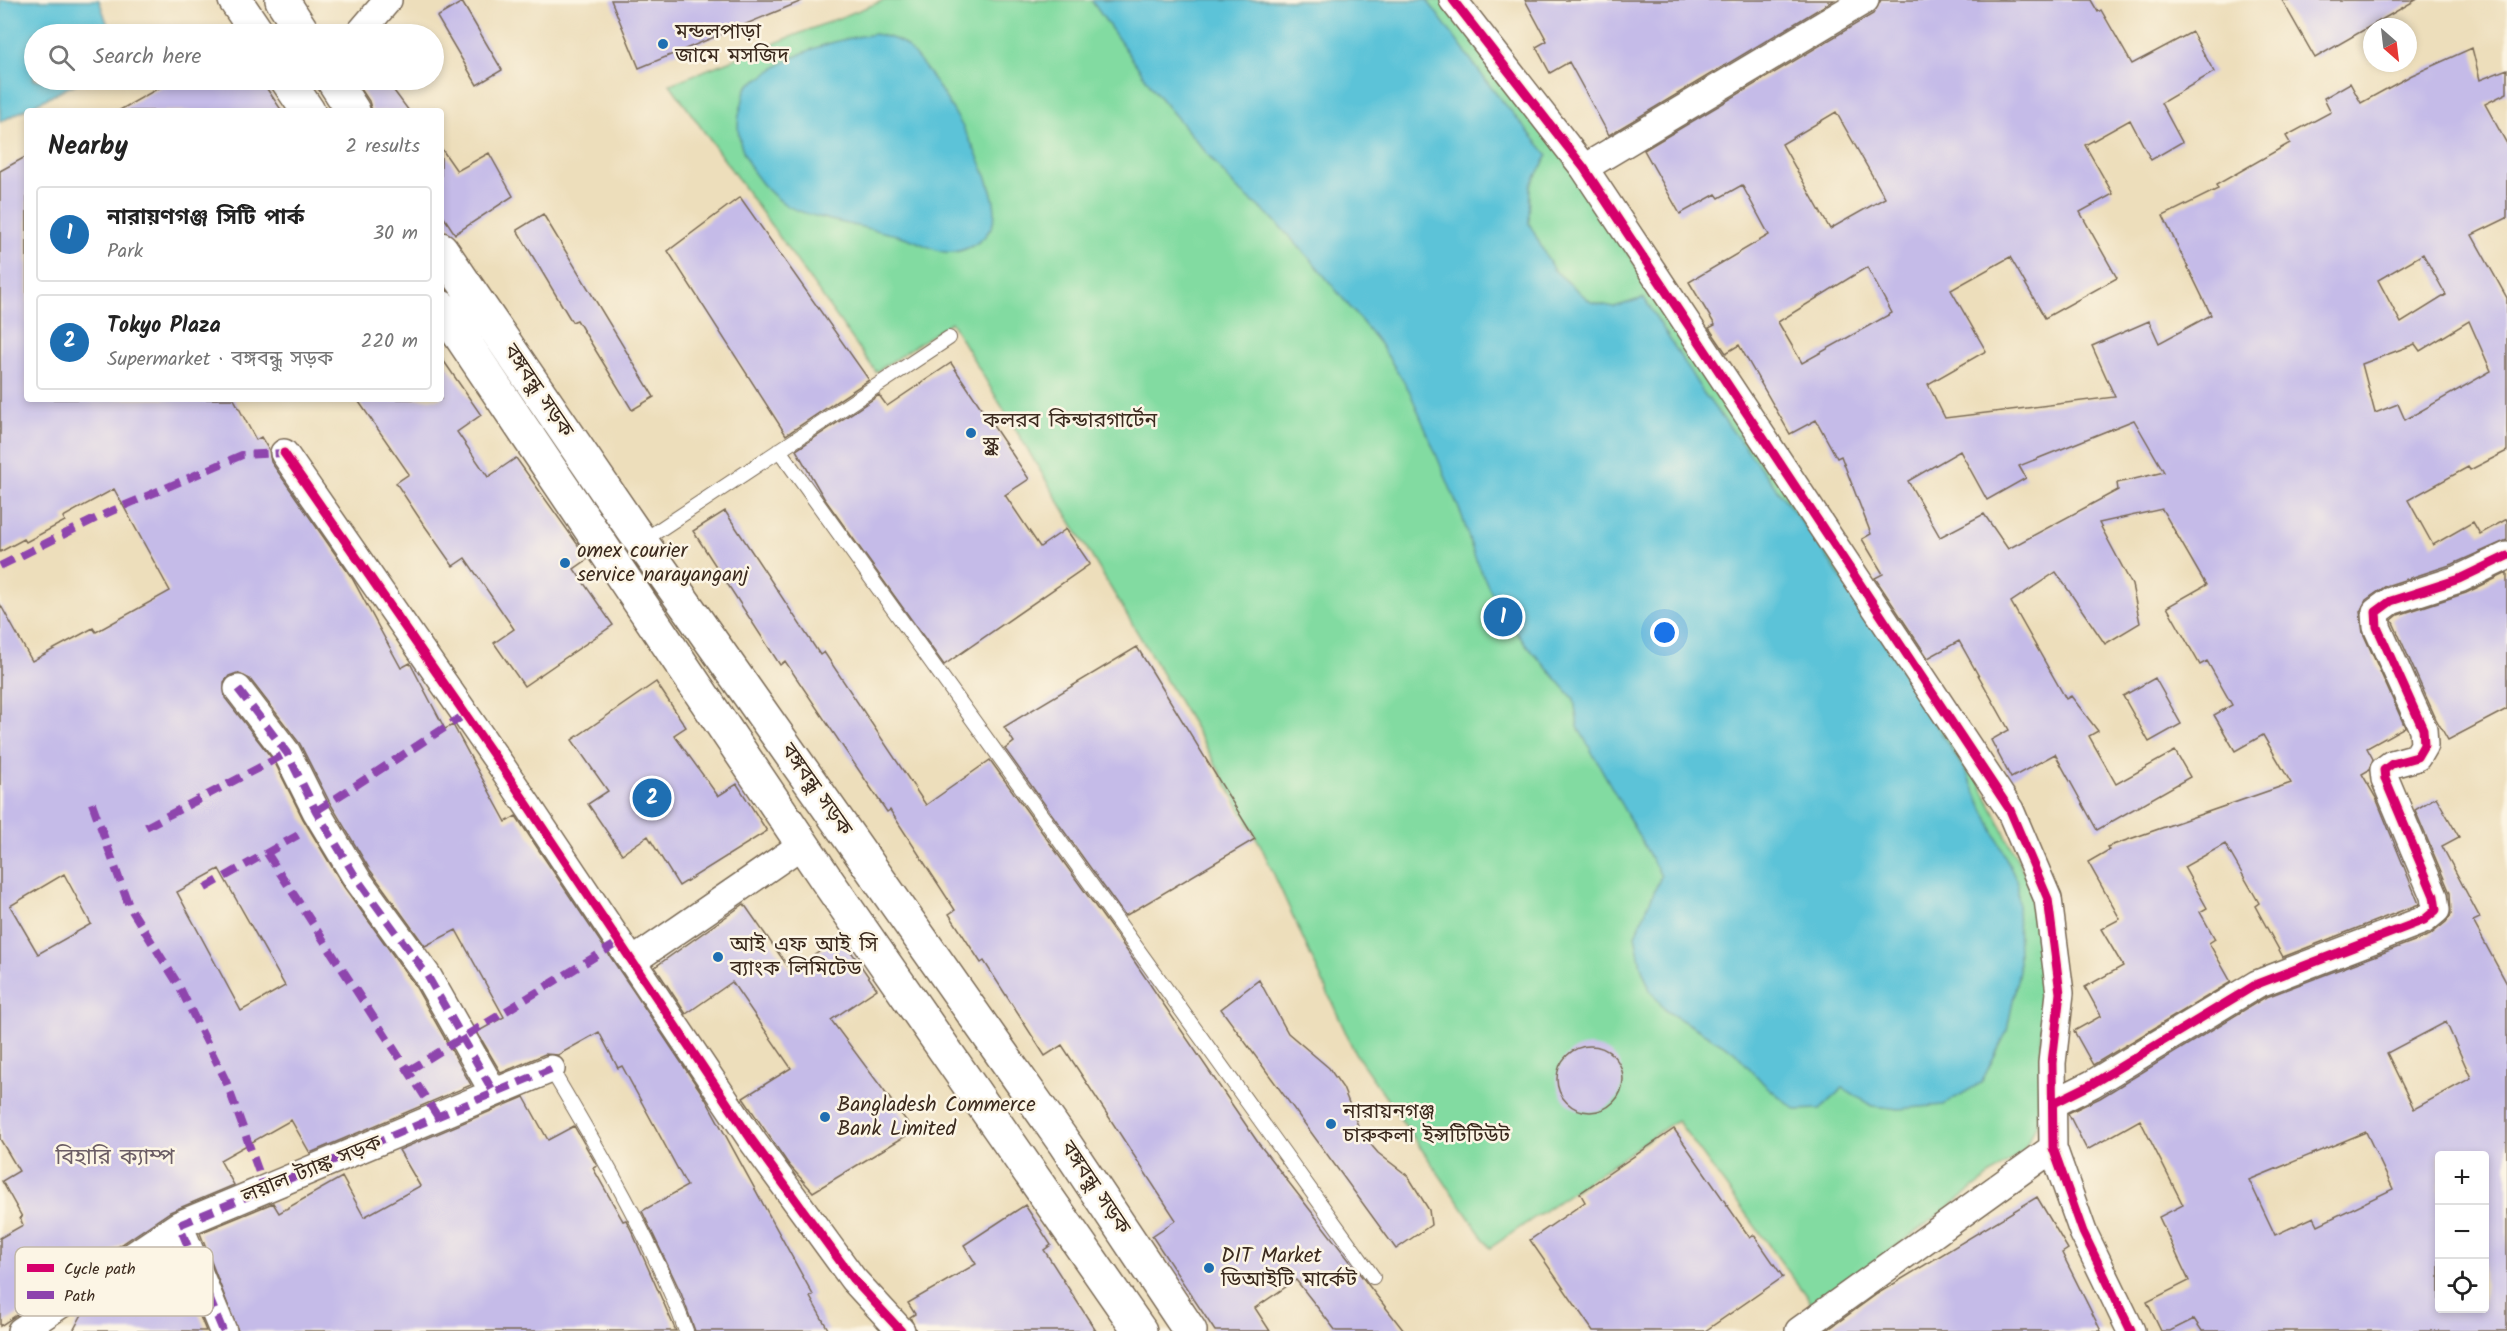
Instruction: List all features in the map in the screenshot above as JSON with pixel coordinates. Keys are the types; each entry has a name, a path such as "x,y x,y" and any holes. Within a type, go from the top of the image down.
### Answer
{"main road":[{"path":"235,0 251,24"},
{"path":"282,0 298,24"},
{"path":"294,90 306,108"},
{"path":"339,90 351,108"},
{"name":"বঙ্গবন্ধু সড়ক","path":"444,253 641,542 1065,1144 1190,1331"},
{"name":"বঙ্গবন্ধু সড়ক","path":"444,312 803,844 1140,1331"}],"street":[{"path":"368,24 388,0"},
{"path":"1453,0 1584,168 2010,810 2048,899 2060,993 2052,1063 2054,1103 2052,1148 2083,1232 2131,1331"},
{"path":"1584,168 1865,0"},
{"path":"284,453 357,555 751,1139 846,1270 901,1331"},
{"path":"2054,1103 2092,1084 2257,984 2424,920 2436,910 2434,896 2385,779 2384,770 2392,764 2417,757 2424,745 2423,729 2377,627 2376,612 2391,602 2460,579 2507,556"},
{"path":"238,689 287,753 316,811 357,879 427,975 494,1093"},
{"path":"633,961 803,844"},
{"name":"লয়াল ট্যাঙ্ক সড়ক","path":"146,1247 179,1225 551,1069"},
{"path":"1799,1331 2052,1148"},
{"path":"179,1225 188,1247"},
{"path":"213,1307 223,1331"},
{"name":"লয়াল ট্যাঙ্ক সড়ক","path":"21,1331 43,1316"}],"lane":[{"path":"641,542 949,338"},
{"path":"779,450 1373,1277"},
{"path":"551,1069 582,1120 667,1280 686,1331"}],"green space":[{"path":"885,0 1446,0 1530,109 1961,744 2030,885 2042,967 2041,1115 2024,1150 1815,1308 1677,1120 1490,1248 1355,1053 1261,846 1202,740 951,322 876,372 670,84"}],"water":[{"path":"0,0 99,0 107,24 24,24 24,90 63,90 0,122"},
{"path":"1091,0 1427,0 1493,90 1548,155 1530,186 1529,223 1553,269 1591,302 1614,307 1644,298 1702,391 1817,542 1893,656 1968,776 2018,884 2019,970 2007,1031 1981,1083 1943,1105 1899,1109 1873,1106 1843,1088 1820,1109 1796,1110 1764,1084 1734,1051 1666,1011 1650,990 1641,966 1635,935 1661,876 1578,727 1574,699 1523,641 1505,617 1488,586 1474,555 1462,516 1409,390 1380,344 1313,262 1272,218 1236,188 1156,93"},
{"path":"875,34 901,42 929,73 962,125 988,180 994,203 994,219 986,235 972,246 952,252 943,252 900,236 795,209 786,205 764,185 747,161 739,133 739,119 744,93 749,85 804,52 846,39"}],"building":[{"name":"মন্ডলপাড়া জামে মসজিদ","path":"611,0 801,0 802,1 639,68"},
{"path":"1525,0 1834,0 1609,135 1569,62 1550,73 1536,47 1547,41"},
{"path":"1881,0 2091,0 2098,12 2101,10 2132,64 2192,32 2214,72 2161,103 2182,142 2151,160 2130,120 2085,145 2113,194 2080,212 2117,278 2045,318 2010,257 1951,290 1986,351 1928,384 1945,418 2115,397 2092,346 2149,321 2159,343 2211,315 2163,216 2218,189 2216,185 2290,143 2286,136 2331,112 2324,98 2350,83 2361,103 2412,75 2472,48 2480,80 2507,69 2507,93 2485,104 2507,144 2507,218 2472,235 2507,298 2507,451 2470,470 2468,467 2408,500 2433,545 2473,522 2480,534 2507,519 2507,540 2453,564 2386,586 2366,600 2360,612 2363,633 2405,727 2367,748 2373,759 2369,770 2362,774 2376,798 2419,904 2283,957 2255,906 2259,903 2225,844 2184,867 2207,908 2200,912 2215,939 2209,943 2231,982 2093,1065 2074,1031 2101,1016 2085,987 2123,966 2101,929 2120,919 2088,862 2109,850 2107,847 2291,783 2263,735 2235,751 2214,715 2232,705 2207,661 2200,665 2167,607 2206,585 2162,509 2099,523 2132,585 2140,623 2105,644 2056,572 2011,602 2066,699 2071,696 2098,731 2089,736 2116,784 2175,751 2190,777 2097,830 2055,754 2011,778 1991,740 2009,730 1959,641 1928,658 1875,578 1883,574 1862,539 1871,534 1841,456 1837,458 1816,420 1790,434 1739,345 1726,353 1709,328 1715,325 1689,282 1769,235 1742,185 1719,198 1716,194 1680,214 1644,150 1873,14","holes":["1836,112 1885,198 1830,229 1782,144","2423,254 2446,295 2401,323 2378,280","1867,267 1892,313 1802,363 1778,322","2469,321 2491,371 2405,420 2398,404 2375,413 2362,364 2415,344 2420,351","2134,420 2164,472 2117,483 2118,490 2008,549 1984,514 1940,537 1908,481 1960,451 1987,500 2026,478 2019,466"]},
{"path":"2282,0 2416,0 2385,18 2363,18 2363,30 2315,58"},
{"path":"462,2 502,70 477,85 444,29 444,24 441,24 437,17"},
{"path":"155,90 268,90 280,108 123,108"},
{"path":"362,90 393,90 407,108 371,108"},
{"path":"444,152 457,171 489,153 513,196 455,234 444,218"},
{"path":"24,158 24,402 236,402 256,440 261,437 269,450 271,462 352,578 401,668 410,663 445,729 453,725 506,822 516,816 705,1098 813,1295 810,1297 829,1331 695,1331 681,1293 642,1211 687,1186 622,1066 618,1068 599,1032 558,1055 545,1054 501,1073 477,1032 504,1017 456,930 425,946 370,870 330,803 300,744 250,679 237,673 229,676 224,682 225,698 274,761 303,819 344,887 414,984 471,1085 310,1153 291,1120 220,1160 234,1185 170,1212 118,1247 15,1247 15,1316 0,1326 0,1238 23,1225 20,1218 22,1217 2,1181 19,1171 0,1139 0,604 32,661 93,628 96,632 170,591 114,489 63,517 65,521 26,542 24,539 0,552 0,171","holes":["219,869 285,986 241,1011 177,892","64,874 91,924 38,954 10,906"]},
{"path":"740,197 869,380 786,435 668,251"},
{"path":"543,214 654,397 632,410 577,320 572,322 517,230"},
{"path":"444,361 481,415 457,432 488,477 516,458 588,559 574,569 613,625 524,686 494,643 514,629 465,558 453,566 422,522 396,483 409,474 359,402 444,402"},
{"path":"951,363 1029,479 1005,495 1040,547 1066,529 1090,564 944,665 824,498 796,450 879,395 887,406"},
{"path":"725,511 820,655 824,652 926,805 990,760 1119,939 1259,1144 1404,1331 1336,1331 1296,1280 1255,1308 1270,1331 1215,1331 1152,1236 1176,1220 1062,1045 1045,1056 984,961 981,963 949,914 955,910 890,810 887,812 785,661 780,665 693,531"},
{"path":"2507,573 2507,709 2448,740 2436,719 2392,620 2398,615 2466,593"},
{"path":"1137,647 1255,839 1125,916 1005,749 1014,742 1004,727"},
{"path":"2155,678 2181,724 2149,742 2123,696"},
{"path":"656,682 686,727 674,735 718,796 737,784 767,831 679,886 648,836 622,854 588,804 608,791 572,740"},
{"path":"2436,797 2459,837 2442,846 2480,918 2473,921 2507,984 2507,1331 2202,1331 2194,1319 2170,1331 2161,1331 2147,1302 2189,1281 2159,1217 2183,1205 2140,1120 2087,1150 2068,1113 2100,1098 2264,998 2430,935 2451,915 2450,893 2415,810","holes":["2446,1022 2471,1078 2414,1109 2387,1053","2366,1132 2393,1189 2318,1225 2314,1217 2275,1235 2249,1180"]},
{"path":"744,904 791,971 841,937 877,989 831,1020 914,1131 813,1192 789,1165 743,1098 791,1068 732,982 686,1014 655,967"},
{"name":"নারায়নগঞ্জ চারুকলা ইন্সটিটিউট","path":"1259,980 1288,1033 1329,1068 1343,1088 1361,1133 1378,1153 1408,1176 1429,1210 1431,1225 1396,1249 1221,1009"},
{"path":"1584,1046 1596,1046 1608,1051 1618,1061 1623,1079 1621,1092 1608,1107 1596,1112 1584,1112 1572,1107 1562,1097 1557,1085 1557,1073 1562,1061 1572,1051"},
{"path":"524,1097 548,1140 574,1126 597,1166 593,1168 623,1221 626,1220 633,1234 676,1331 238,1331 213,1267 213,1247 205,1247 200,1233 273,1203 279,1213 342,1177 364,1217 420,1186 399,1150"},
{"path":"1674,1129 1750,1238 1754,1235 1783,1277 1705,1331 1593,1331 1530,1240 1585,1202 1580,1193"},
{"path":"2037,1197 2068,1249 2062,1253 2101,1331 1826,1331 1877,1294"},
{"path":"1025,1205 1051,1245 1044,1250 1096,1331 916,1331 910,1317 915,1314 908,1303 976,1264 964,1245"},
{"path":"81,1316 200,1316 206,1331 73,1331"}],"marked path":[{"path":"0,566 105,514 242,455 284,453"},
{"path":"238,689 287,753 316,811 357,879 427,975 494,1093"},
{"path":"316,811 466,714"},
{"path":"146,827 287,753"},
{"path":"92,803 129,906 178,984 226,1081 265,1189"},
{"path":"205,888 300,834"},
{"path":"267,853 438,1117"},
{"path":"408,1071 619,942"},
{"path":"188,1247 179,1225 551,1069"},
{"path":"213,1307 223,1331"}],"cycle path":[{"path":"1453,0 1584,168 2010,810 2048,899 2060,993 2052,1063 2053,1148 2083,1232 2131,1331"},
{"path":"284,453 502,767 751,1139 853,1279 901,1331"},
{"path":"2054,1103 2092,1084 2257,984 2424,920 2436,910 2434,896 2385,779 2384,770 2392,764 2417,757 2424,745 2423,729 2377,627 2376,612 2391,601 2459,579 2507,556"}],"place":[{"name":"মন্ডলপাড়া জামে মসজিদ","path":"663,44"},
{"name":"কলরব কিন্ডারগার্টেন স্কুল","path":"971,433"},
{"name":"omex courier service narayanganj","path":"565,563"},
{"name":"নারায়ণগঞ্জ সিটি পার্ক","path":"1503,617"},
{"name":"Tokyo Plaza","path":"652,798"},
{"name":"আই এফ আই সি ব্যাংক লিমিটেড","path":"718,957"},
{"name":"Bangladesh Commerce Bank Limited","path":"825,1117"},
{"name":"নারায়নগঞ্জ চারুকলা ইন্সটিটিউট","path":"1331,1124"},
{"name":"DIT Market ডিআইটি মার্কেট","path":"1209,1268"}],"district":[{"name":"বিহারি ক্যাম্প","path":"115,1158"}]}
